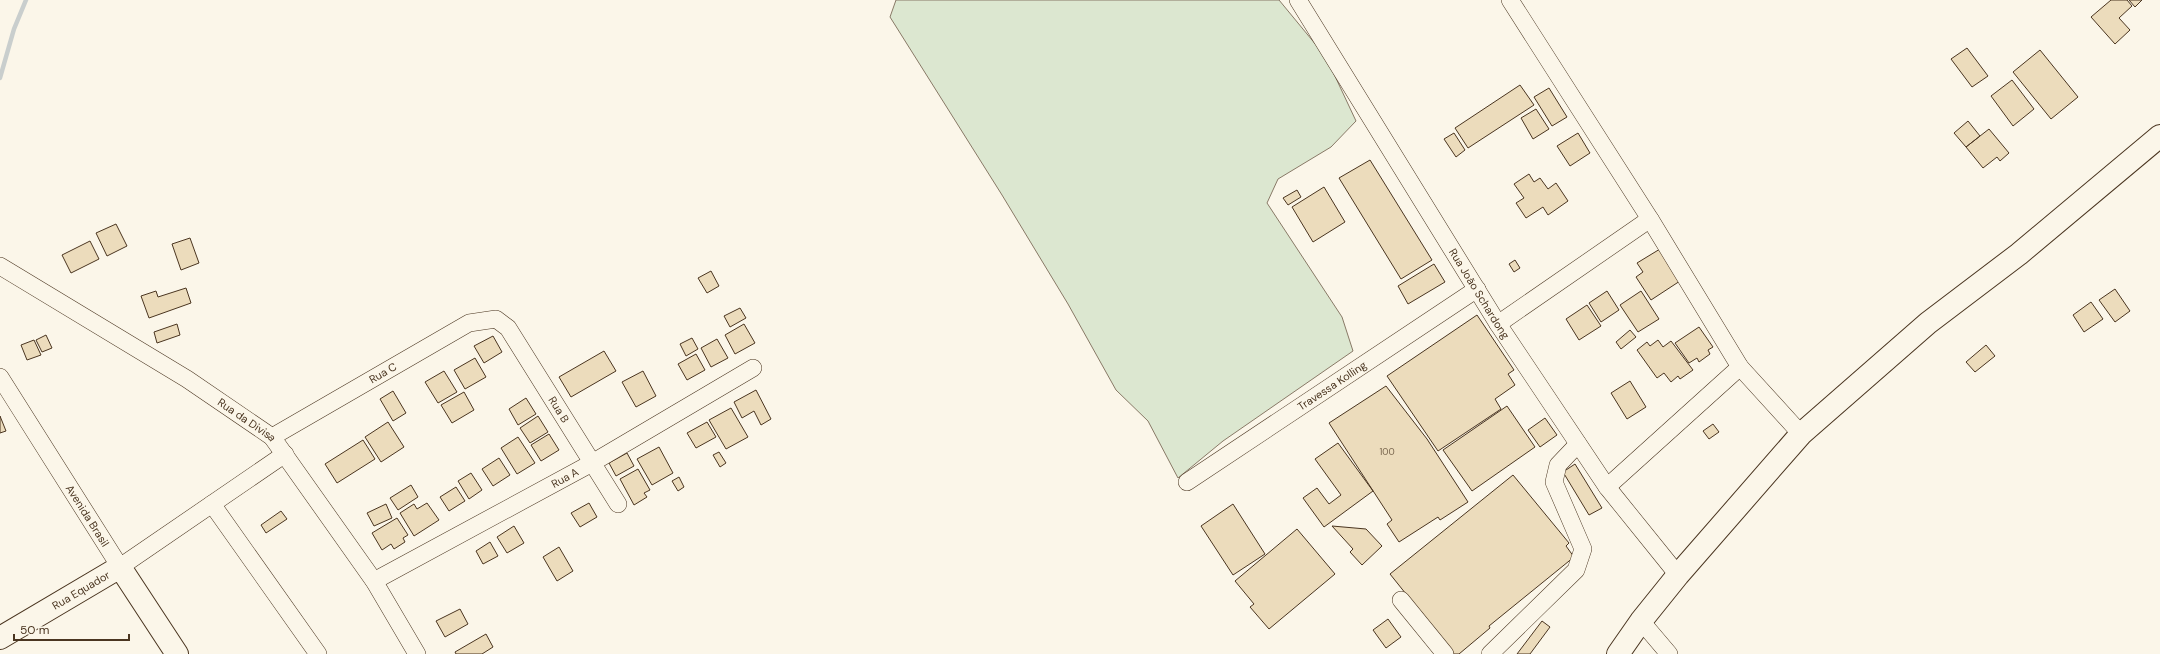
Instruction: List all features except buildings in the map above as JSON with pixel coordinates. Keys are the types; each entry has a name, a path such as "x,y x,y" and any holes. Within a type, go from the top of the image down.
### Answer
{"main road":[{"path":"1618,654 1641,621 1678,575 1801,434 1928,323 2019,254 2160,136"},
{"name":"Rua Equador","path":"0,638 120,567"},
{"name":"Avenida Brasil","path":"120,567 177,654"}],"street":[{"name":"Rua João Schardong","path":"1298,0 1498,324 1607,487 1678,575"},
{"path":"1510,0 1650,219 1740,367 1801,434"},
{"path":"1498,324 1650,219"},
{"name":"Rua da Divisa","path":"0,266 187,379 272,437 374,581 417,654"},
{"name":"Travessa Kolling","path":"1187,482 1477,289"},
{"name":"Rua C","path":"272,437 469,323 496,319"},
{"name":"Rua B","path":"496,319 508,328 618,504"},
{"path":"1607,487 1740,367"},
{"name":"Rua A","path":"374,581 592,463 753,368"},
{"name":"Avenida Brasil","path":"0,377 120,567"},
{"path":"1490,654 1576,570 1583,549 1554,482 1558,465 1578,444"},
{"path":"120,567 285,454"},
{"path":"212,504 318,654"},
{"path":"1401,600 1445,654"},
{"path":"1641,621 1669,654"}],"green space":[{"path":"896,0 1279,0 1326,57 1356,121 1331,147 1278,179 1267,203 1342,317 1353,351 1223,441 1178,478 1148,421 1116,390 1068,304 1002,195 890,17"}],"waterway":[{"path":"0,78 14,29 26,0"}]}
